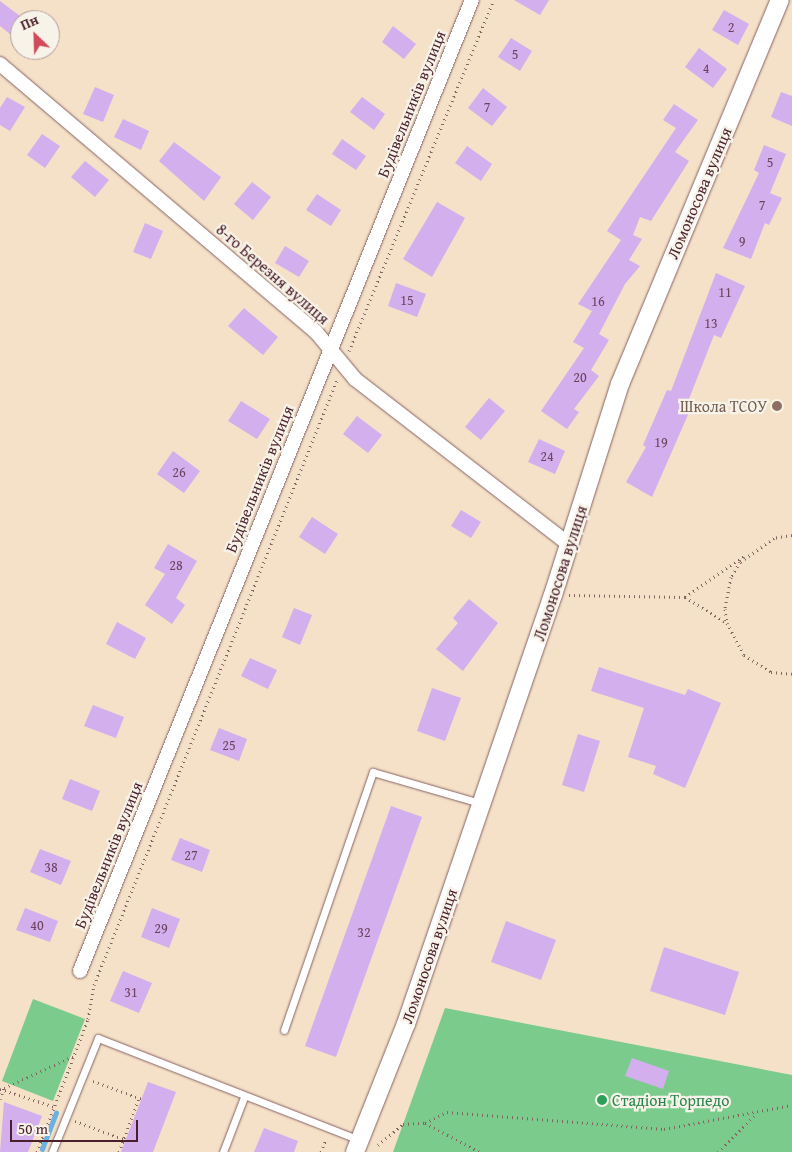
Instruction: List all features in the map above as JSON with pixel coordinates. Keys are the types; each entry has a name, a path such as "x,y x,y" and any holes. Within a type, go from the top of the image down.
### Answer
{"street":[{"name":"Будівельників вулиця","path":"80,972 472,0"},
{"name":"Ломоносова вулиця","path":"357,1146 406,1024 480,803 570,545 620,384 780,0"},
{"name":"8-го Березня вулиця","path":"0,64 316,332 329,353 342,368 570,545"}],"lane":[{"path":"284,1030 373,772 480,803"},
{"path":"52,1152 90,1049 98,1038 244,1097 357,1146"},
{"path":"223,1152 244,1097"}],"path":[{"path":"37,1152 74,1055 94,985 342,368 494,0"},
{"path":"685,597 753,549 774,538 792,535"},
{"path":"727,623 731,577 753,549"},
{"path":"553,595 685,597 727,623 744,656 771,672 792,674"},
{"path":"2,1088 90,1049"},
{"path":"80,1076 141,1099 119,1152"},
{"path":"0,1099 2,1088"},
{"path":"2,1088 55,1107"},
{"path":"425,1124 447,1112 664,1129 755,1115 792,1105"},
{"path":"718,1152 755,1115"},
{"path":"65,1117 125,1140"},
{"path":"378,1145 403,1124 425,1124 480,1152"}],"green space":[{"path":"33,999 85,1019 53,1101 2,1081"},
{"name":"Стадіон Торпедо","path":"445,1008 792,1075 792,1152 393,1152"}],"building":[{"path":"514,0 549,0 540,15"},
{"path":"0,1 12,10 10,10 10,34 0,26"},
{"path":"724,10 749,24 738,45 712,30"},
{"path":"393,26 416,44 404,59 382,42"},
{"path":"511,38 532,51 520,71 498,57"},
{"path":"699,48 727,69 713,88 685,67"},
{"path":"95,87 114,95 103,122 83,114"},
{"path":"483,88 507,107 492,126 468,108"},
{"path":"781,92 792,96 792,126 771,117"},
{"path":"7,97 25,107 10,131 0,125 0,108"},
{"path":"362,97 385,114 374,130 350,112"},
{"path":"674,104 698,120 675,152 689,161 651,221 640,217 633,235 642,239 629,260 640,266 625,284 599,334 609,340 591,370 599,376 574,409 579,412 567,429 541,411 584,348 573,342 592,311 578,304 621,240 607,231 676,128 663,120"},
{"path":"123,119 149,131 141,150 114,137"},
{"path":"42,134 60,146 45,168 27,155"},
{"path":"342,139 366,156 356,170 332,154"},
{"path":"174,142 221,177 204,201 159,161"},
{"path":"764,145 786,154 770,193 782,198 769,225 765,223 751,259 723,248 759,173 754,170"},
{"path":"467,146 492,164 481,181 455,163"},
{"path":"85,161 109,180 95,197 71,177"},
{"path":"252,182 271,197 253,220 234,204"},
{"path":"317,194 341,210 331,226 306,210"},
{"path":"437,202 465,218 432,277 403,259"},
{"path":"145,223 163,231 151,259 133,252"},
{"path":"285,246 309,261 299,277 275,263"},
{"path":"716,273 745,286 721,338 714,335 689,399 694,401 652,497 626,482 646,447 643,445 667,390 671,391"},
{"path":"396,283 426,294 417,317 388,306"},
{"path":"244,308 278,337 263,355 228,326"},
{"path":"489,398 505,411 481,440 465,427"},
{"path":"241,401 270,419 257,439 228,421"},
{"path":"357,416 382,435 368,453 343,434"},
{"path":"539,439 565,451 555,474 528,462"},
{"path":"173,451 200,471 184,493 157,474"},
{"path":"461,510 481,522 471,538 451,526"},
{"path":"312,517 338,534 325,554 299,537"},
{"path":"168,544 197,561 176,598 185,605 172,624 145,605 165,574 154,568"},
{"path":"469,599 498,623 463,671 436,649 458,623 453,618"},
{"path":"294,608 312,615 300,645 282,637"},
{"path":"117,622 146,638 135,659 106,644"},
{"path":"250,658 277,670 268,689 241,676"},
{"path":"599,667 685,695 688,689 721,703 685,788 653,774 656,766 628,757 644,708 591,691"},
{"path":"432,688 461,698 445,741 417,731"},
{"path":"93,705 124,717 116,738 84,726"},
{"path":"219,728 247,739 239,761 210,750"},
{"path":"578,734 600,741 584,792 562,785"},
{"path":"70,779 100,791 92,811 62,799"},
{"path":"391,806 422,817 336,1057 305,1046"},
{"path":"180,838 210,850 202,872 171,860"},
{"path":"40,849 71,861 61,885 30,872"},
{"path":"25,908 58,921 50,942 16,930"},
{"path":"152,908 180,919 169,948 141,937"},
{"path":"506,921 556,940 541,980 491,962"},
{"path":"664,947 739,972 725,1015 650,991"},
{"path":"123,971 152,983 139,1013 110,1001"},
{"path":"632,1058 669,1071 663,1089 625,1076"},
{"path":"148,1082 176,1092 153,1152 121,1152"},
{"path":"4,1102 42,1116 28,1152 0,1152"},
{"path":"264,1128 298,1141 294,1152 254,1152"}],"waterway":[{"path":"42,1149 56,1113"}],"place":[{"name":"Школа ТСОУ","path":"777,406"},
{"name":"Стадіон Торпедо","path":"602,1100"}]}
